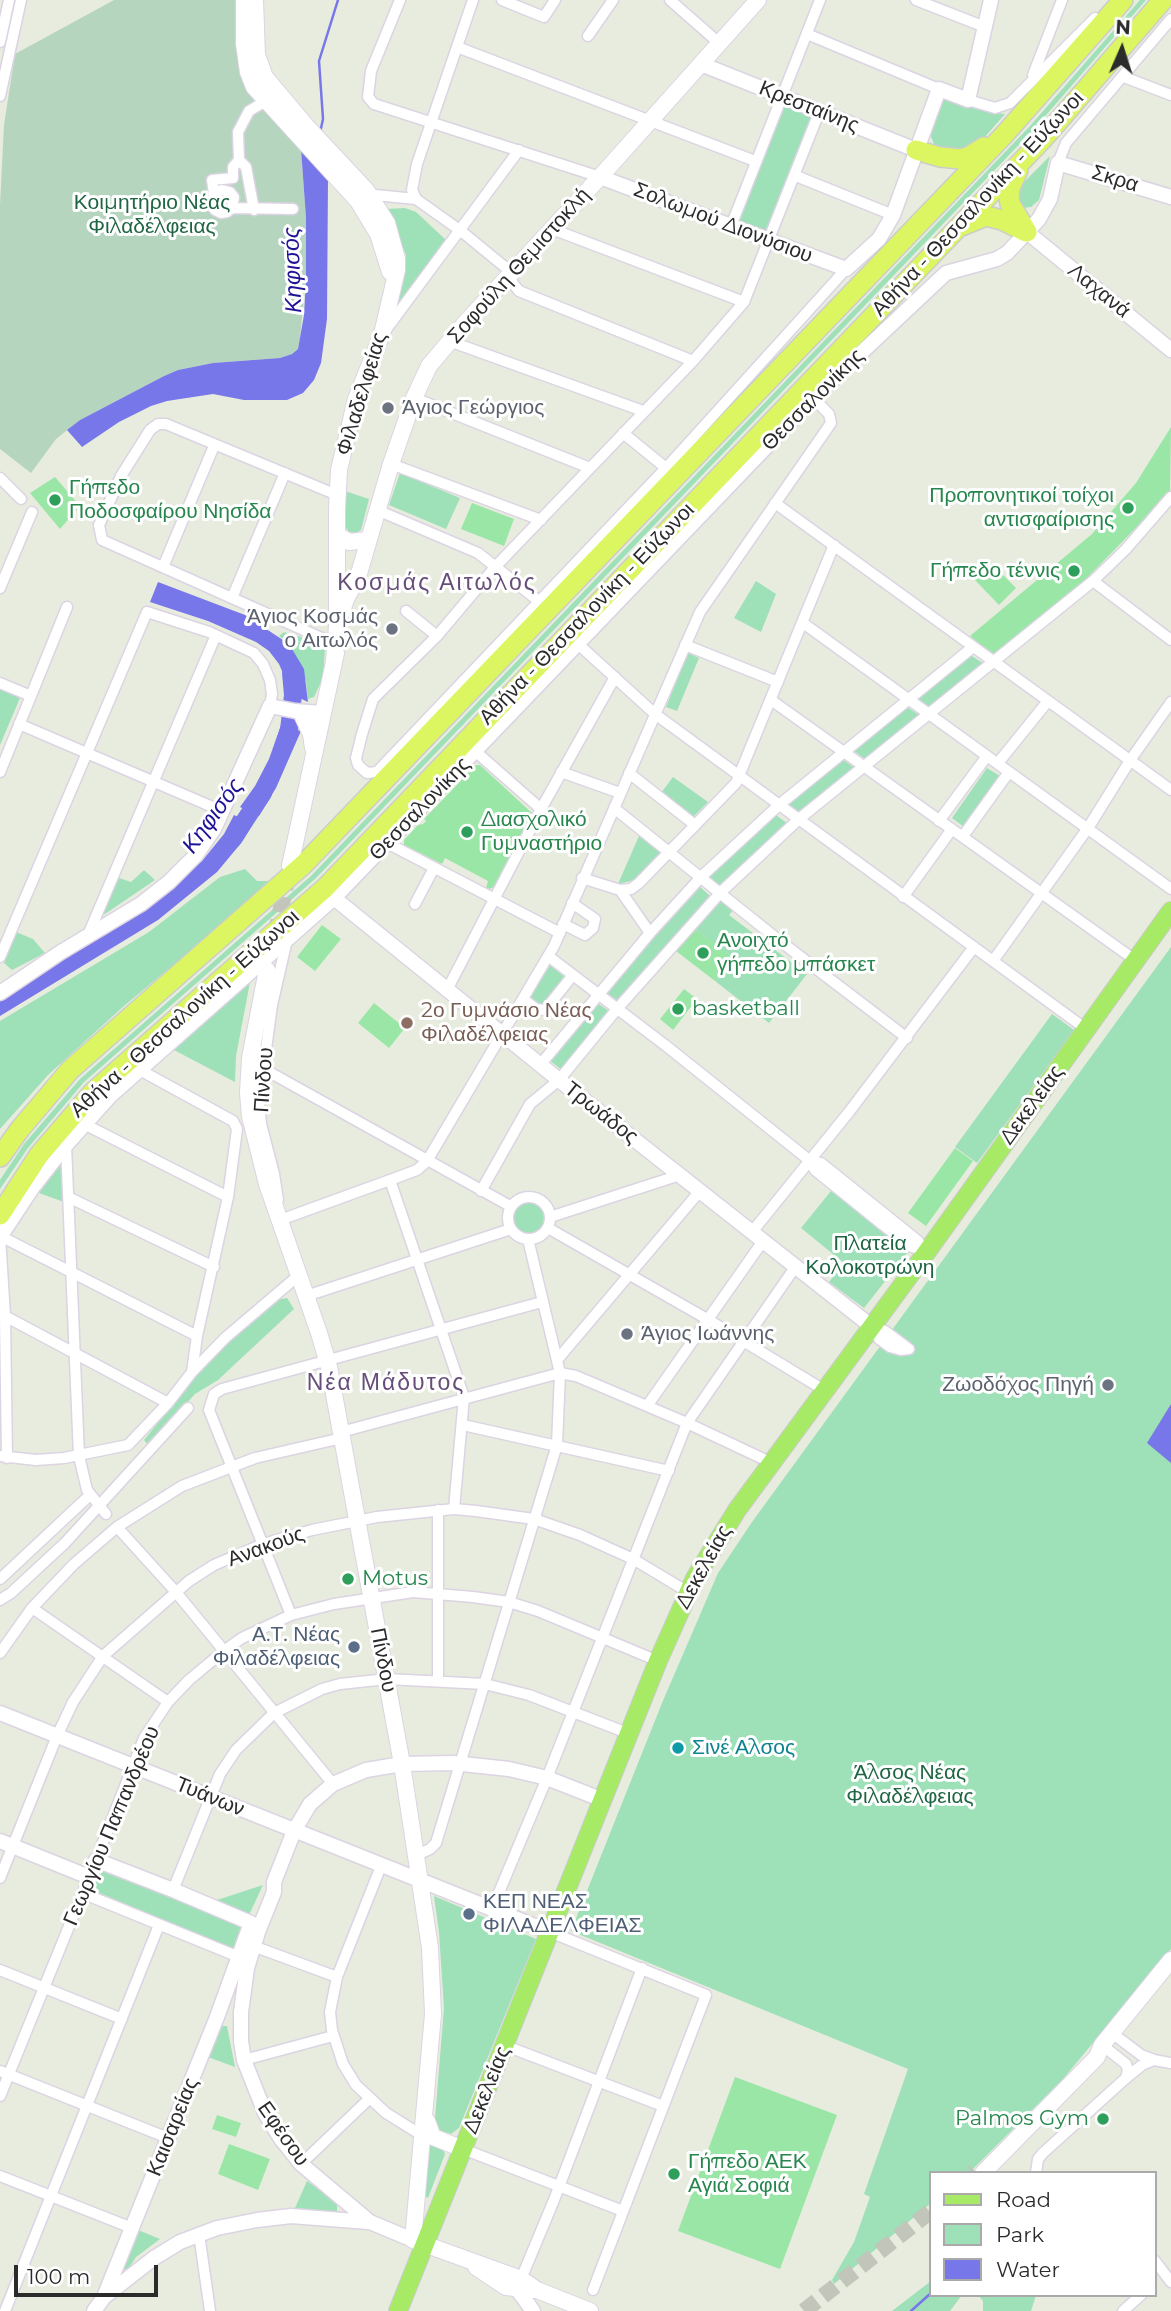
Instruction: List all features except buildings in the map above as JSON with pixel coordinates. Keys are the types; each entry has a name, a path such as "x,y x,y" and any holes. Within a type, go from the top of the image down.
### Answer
{"highway":[{"name":"Αθήνα - Θεσσαλονίκη - Εύζωνοι","path":"0,1157 20,1129 71,1070 304,864 1003,136 1123,0"},
{"name":"Αθήνα - Θεσσαλονίκη - Εύζωνοι","path":"0,1215 39,1155 93,1092 329,893 1024,159 1163,0"},
{"path":"922,153 952,159 968,157 1003,136"},
{"path":"922,153 940,164 944,181 933,208"},
{"path":"1024,159 1013,179 1009,197 1010,204 1027,232"},
{"path":"954,232 986,216 1027,232"},
{"path":"329,893 367,865"}],"main road":[{"name":"Φιλαδελφείας","path":"244,0 243,35 248,72 254,87 271,97 346,177 366,190 387,223 396,248 397,270 382,334 356,399 339,470 337,626"},
{"name":"Φιλαδελφείας","path":"255,0 257,55 271,97"},
{"name":"Σοφούλη Θεμιστοκλή","path":"334,661 337,626 346,599 358,576 391,464 414,398 429,366 758,0"},
{"name":"Φιλαδελφείας","path":"346,177 378,234 393,288"},
{"path":"337,535 349,542 368,540"},
{"path":"337,553 344,559 363,560"},
{"name":"Σοφούλη Θεμιστοκλή","path":"334,661 355,600 358,576"},
{"path":"290,866 314,754 300,713 325,697 334,661"},
{"name":"Δεκελείας","path":"398,2311 418,2242 463,2149 506,2046 688,1592 714,1544 1171,912"},
{"name":"Πίνδου","path":"267,970 250,1058 248,1103 258,1153 327,1360 402,1764 430,1948 433,1992 418,2242"},
{"path":"980,2171 1091,2052 1107,2039 1171,1960"},
{"name":"Πίνδου","path":"426,2108 428,2127 433,2137 463,2149"},
{"path":"418,2242 502,2272 519,2284 537,2290 559,2306 590,2311"},
{"path":"469,2262 500,2285 519,2284"}],"street":[{"path":"0,42 9,0"},
{"path":"0,96 21,0"},
{"path":"400,0 372,71 368,97 374,104 600,177"},
{"path":"416,199 412,190 430,121 474,0"},
{"path":"502,0 544,17 555,0"},
{"path":"588,36 613,0"},
{"path":"670,0 719,43"},
{"path":"731,226 820,0"},
{"path":"916,0 985,27"},
{"path":"968,100 991,0"},
{"path":"1030,81 1062,0"},
{"path":"807,33 968,100 989,107 1003,107 1097,16 1110,0"},
{"name":"Θεσσαλονίκης","path":"367,865 813,398 946,273 997,259 1007,253 1027,232 1039,219 1050,200 1058,163 1066,143 1171,19"},
{"path":"457,47 755,161"},
{"name":"Κρεσταίνης","path":"701,64 922,153"},
{"path":"1124,77 1171,95"},
{"path":"820,110 744,302 728,324 496,566 437,636 373,699 356,758 356,763 362,769 377,772 666,468 846,270 879,239 922,153 939,89"},
{"path":"271,97 249,111 238,132 239,160 233,167 233,178 212,180 212,204 215,210 221,213 232,208 293,209"},
{"path":"382,334 519,150"},
{"path":"239,160 246,167 254,210"},
{"name":"Σκρα","path":"1058,163 1171,197"},
{"path":"796,176 893,215"},
{"name":"Σολωμού Διονύσιου","path":"600,177 846,270"},
{"path":"214,193 222,190 230,192 233,197 232,208"},
{"path":"366,190 375,195 416,199 511,272 512,282 519,291 693,361"},
{"path":"552,229 744,302"},
{"name":"Λαχανά","path":"1027,232 1171,350"},
{"path":"449,341 643,411"},
{"path":"414,398 590,468"},
{"path":"280,1220 417,1170 428,1161 548,956 704,605 831,423 829,414 813,398"},
{"path":"335,644 102,540 99,524 121,476 150,430 158,424 166,424 337,495"},
{"path":"623,433 666,468"},
{"path":"163,567 214,446"},
{"path":"391,464 541,520"},
{"path":"232,598 285,473"},
{"path":"0,478 21,499"},
{"path":"481,1191 530,1104 559,1080 617,1009 721,892 799,819 1093,581 1126,549 1171,497"},
{"path":"775,503 1171,790"},
{"path":"377,510 478,553 540,602"},
{"path":"0,588 32,512"},
{"path":"582,878 620,890 631,889 727,793 740,776 834,545"},
{"path":"1093,581 1171,640"},
{"path":"0,772 67,607"},
{"path":"407,611 437,636"},
{"path":"0,957 4,935 87,753 147,612 247,648 259,658 272,686 300,713 222,811 205,843 170,881 141,904 0,993"},
{"path":"803,622 1171,889"},
{"path":"88,935 216,635"},
{"path":"578,644 655,714 1086,1029"},
{"path":"685,645 778,682"},
{"path":"540,1065 650,933 702,876 779,805 973,647"},
{"path":"447,990 541,809 615,677"},
{"path":"0,683 31,696"},
{"path":"771,701 1135,960"},
{"path":"998,763 1048,701"},
{"path":"993,961 1088,828 1171,702"},
{"path":"19,724 222,811"},
{"path":"475,751 541,809"},
{"path":"939,821 987,756"},
{"path":"561,772 620,793"},
{"path":"963,836 1009,772"},
{"path":"629,773 695,825"},
{"path":"614,808 906,1038"},
{"path":"903,897 952,829"},
{"path":"387,843 494,900 561,929 585,935 593,928 595,919 572,903"},
{"path":"415,904 434,868"},
{"path":"620,890 650,933"},
{"path":"299,1275 225,1338 128,1445 79,1456 36,1460 4,1457 0,1236 33,1187 84,1124 138,1069 287,939 329,893"},
{"name":"Τρωάδος","path":"329,893 540,1065 871,1326"},
{"name":"Πίνδου","path":"280,1220 276,1185 260,1112 262,1068 272,1004 287,939"},
{"path":"647,1406 708,1319 758,1236 809,1160 974,947"},
{"path":"548,956 809,1160 814,1170 877,1220 912,1247 924,1251"},
{"path":"523,999 539,1011 545,1010 573,975"},
{"path":"262,1068 510,1206"},
{"path":"138,1069 233,1121 237,1129 228,1197 197,1336 192,1372"},
{"path":"84,1124 228,1197"},
{"path":"66,1145 79,1456 89,1493 103,1510"},
{"path":"549,1223 547,1206 536,1198 522,1197 510,1206 507,1218 511,1230 521,1238 528,1239 539,1236 549,1223 680,1175"},
{"path":"390,1180 464,1398 454,1509"},
{"path":"557,1360 700,1191"},
{"path":"70,1198 214,1267"},
{"path":"549,1223 824,1390"},
{"path":"306,1296 511,1230"},
{"path":"0,1236 197,1336"},
{"path":"417,1855 436,1843 557,1445 560,1373 528,1239"},
{"path":"492,1909 547,1778 687,1423 796,1266"},
{"path":"292,1615 209,1410 214,1394 222,1389 542,1302"},
{"path":"3,1315 168,1403"},
{"path":"0,1653 32,1608 74,1564 117,1527 182,1486 232,1465 560,1373 576,1376 647,1406 772,1463"},
{"path":"0,1600 103,1510 188,1408"},
{"path":"463,1425 669,1471"},
{"path":"0,1579 89,1493"},
{"name":"Ανακούς","path":"0,1878 6,1843 73,1702 103,1656 175,1591 214,1565 263,1544 357,1520 454,1509 534,1519 580,1535 633,1559 688,1592"},
{"path":"438,1510 438,1680"},
{"path":"117,1527 225,1650 333,1784"},
{"name":"Γεωργίου Παπανδρέου","path":"0,2096 4,2073 44,1988 144,1738 168,1702 189,1680 242,1638 292,1615 371,1598 413,1592 437,1592 509,1602 538,1611 659,1661"},
{"path":"32,1608 168,1702"},
{"path":"173,1890 220,1774 236,1750 274,1713 308,1695 340,1684 387,1679 485,1684 529,1695 630,1734"},
{"name":"Τυάνων","path":"0,1713 550,1932"},
{"name":"Εφέσου","path":"418,2242 370,2222 301,2164 265,2113 244,2060 241,2012 247,1953 266,1888 274,1882 294,1831 310,1804 333,1784 366,1770 402,1764 460,1763 509,1769 547,1778 603,1800"},
{"path":"6,1843 89,1877"},
{"path":"96,1860 255,1926"},
{"path":"381,1866 337,1977 330,2012 333,2036 346,2070 369,2099 394,2119 423,2136"},
{"path":"82,1894 159,1925 247,1953 337,1977"},
{"path":"5,2311 159,1925"},
{"path":"550,1932 706,1995 593,2290"},
{"name":"Καισαρείας","path":"106,2304 132,2228 168,2138 247,1953"},
{"path":"533,2311 519,2284 642,1968"},
{"path":"0,1970 122,2019"},
{"path":"244,2060 333,2036"},
{"path":"1107,2039 1154,2060 1171,2063"},
{"path":"1107,2039 1126,2064 1126,2078"},
{"path":"506,2046 663,2106"},
{"path":"1126,2064 1136,2052"},
{"path":"1036,2169 1043,2153 1126,2078 1142,2065 1154,2060"},
{"path":"4,2073 168,2138"},
{"path":"301,2164 369,2099"},
{"path":"463,2149 623,2211"},
{"path":"0,2176 132,2228"},
{"path":"94,2311 106,2304 153,2258 199,2234 234,2224 282,2217 311,2216 370,2222"},
{"path":"199,2234 210,2311"},
{"path":"1157,2263 1169,2276"},
{"path":"1123,2311 1139,2297"}],"green space":[{"name":"Κοιμητήριο Νέας Φιλαδέλφειας","path":"114,0 239,0 239,71 246,91 301,149 306,218 306,279 300,338 298,349 280,358 213,363 178,370 164,376 80,420 56,439 31,473 0,449 0,205 4,125 15,54"},
{"path":"1140,0 1146,0 1034,129 316,878 84,1082 28,1148 0,1189 0,1180 24,1144 80,1079 312,875 1030,126"},
{"path":"948,98 989,112 1005,114 977,146 968,150 947,149 934,144 929,132 942,100"},
{"path":"783,102 814,113 769,236 736,223"},
{"path":"1050,156 1039,200 1031,207 1023,208 1017,198 1021,185"},
{"path":"405,208 416,212 446,240 401,304 398,303 404,280 406,255 387,209"},
{"path":"1171,427 1170,493 1080,585 993,655 970,636 1092,534 1136,483"},
{"path":"400,473 460,498 446,529 389,505"},
{"name":"Γήπεδο Ποδοσφαίρου Νησίδα","path":"55,477 80,506 60,529 30,493"},
{"path":"345,491 369,499 361,530 356,533 349,532 344,525"},
{"path":"472,503 514,519 504,546 461,529"},
{"path":"990,562 1016,588 999,605 973,578"},
{"path":"756,581 776,594 761,632 734,618"},
{"path":"284,632 321,643 325,648 323,678 314,697 308,699 306,681 289,644 279,636"},
{"path":"688,653 699,658 677,711 666,707"},
{"path":"969,654 984,664 930,710 915,698"},
{"path":"0,689 20,698 0,745"},
{"path":"907,707 921,716 865,759 853,750"},
{"path":"842,759 855,768 800,813 788,804"},
{"name":"Διασχολικό Γυμναστήριο","path":"476,765 480,765 533,814 494,887 489,889 486,888 488,881 445,858 442,864 404,845 404,840 418,825 426,821 424,819"},
{"path":"987,768 1000,776 964,827 952,818"},
{"path":"673,777 708,802 693,817 661,793"},
{"path":"776,815 788,824 720,885 708,877"},
{"path":"639,836 661,853 635,880 618,884"},
{"path":"245,869 257,881 274,881 124,1006 48,1075 0,1129 0,1021 149,932 220,877"},
{"path":"144,870 155,880 99,918 116,877 131,882"},
{"path":"699,886 711,897 617,1000 604,992"},
{"path":"721,899 734,909 729,915 807,974 769,1023 715,981 732,958 695,929"},
{"path":"322,925 341,939 315,971 297,957"},
{"name":"Ανοιχτό γήπεδο μπάσκετ","path":"695,929 733,958 715,981 676,951"},
{"path":"16,932 33,939 45,953 12,970 4,963"},
{"name":"Άλσος Νέας Φιλαδέλφειας","path":"1171,947 1171,1949 1063,2079 971,2171 930,2171 930,2204 834,2284 832,2280 854,2242 870,2197 864,2194 908,2069 571,1931 662,1703 718,1573 752,1522"},
{"path":"550,965 566,978 542,1007 529,999"},
{"path":"250,982 236,1056 235,1082 172,1049"},
{"name":"basketball","path":"684,989 697,999 673,1030 660,1019"},
{"path":"596,1002 610,1012 562,1070 549,1060"},
{"path":"374,1003 405,1028 389,1048 358,1023"},
{"path":"1052,1014 1074,1030 977,1163 955,1147"},
{"path":"955,1148 973,1161 926,1226 908,1213"},
{"path":"60,1164 63,1164 64,1202 39,1193"},
{"name":"Πλατεία Κολοκοτρώνη","path":"831,1191 908,1252 864,1308 829,1282 844,1263 801,1228"},
{"path":"528,1200 541,1205 546,1218 541,1231 528,1236 515,1231 510,1218 515,1205"},
{"path":"287,1298 294,1309 218,1380 195,1394 148,1445 144,1440 201,1370 230,1340 276,1300"},
{"path":"105,1871 243,1924 244,1930 234,1949 97,1892 95,1883"},
{"path":"263,1885 249,1915 214,1901"},
{"path":"434,1896 536,1939 459,2128 451,2134 439,2130 435,2118 444,2008"},
{"path":"221,2026 227,2026 235,2067 208,2057"},
{"path":"735,2077 837,2115 780,2269 678,2231"},
{"path":"217,2115 241,2123 236,2137 212,2129"},
{"path":"229,2144 270,2159 258,2190 218,2174"},
{"path":"429,2144 443,2150 445,2154 428,2198 425,2196"},
{"path":"307,2181 337,2202 337,2211 295,2208"},
{"path":"138,2230 160,2239 136,2257 127,2271 123,2268"},
{"path":"930,2282 930,2297 960,2297 950,2311 892,2311"},
{"path":"980,2297 1035,2297 1031,2311 983,2311 983,2301"}],"water":[{"path":"301,149 328,179 327,319 321,363 314,380 303,393 287,400 244,400 213,394 167,401 119,422 82,447 67,430 80,420 164,376 178,370 213,363 280,358 298,349 304,315 306,279 306,218"},
{"path":"158,582 245,615 289,644 304,669 308,702 287,692 279,664 269,651 256,642 208,621 150,602"},
{"path":"281,725 301,731 276,788 259,816 240,807 269,759"},
{"path":"234,815 253,824 217,872 158,920 0,1016 0,995 161,895 202,861 224,834"},
{"path":"1171,1404 1171,1463 1147,1443"}],"waterway":[{"name":"Κηφισός","path":"320,133 323,119 319,61 338,0"},
{"name":"Κηφισός","path":"283,748 289,730 293,695 291,673"},
{"name":"Κηφισός","path":"232,840 263,793"},
{"path":"911,2311 930,2294"}],"tunnel":[{"path":"275,936 288,876"},
{"path":"804,2311 930,2212"}],"place":[{"name":"Άγιος Γεώργιος","path":"388,408"},
{"name":"Γήπεδο Ποδοσφαίρου Νησίδα","path":"55,500"},
{"name":"Προπονητικοί τοίχοι αντισφαίρισης","path":"1128,508"},
{"name":"Γήπεδο τέννις","path":"1074,571"},
{"name":"Άγιος Κοσμάς ο Αιτωλός","path":"392,629"},
{"name":"Διασχολικό Γυμναστήριο","path":"467,832"},
{"name":"Ανοιχτό γήπεδο μπάσκετ","path":"703,953"},
{"name":"basketball","path":"678,1009"},
{"name":"2ο Γυμνάσιο Νέας Φιλαδέλφειας","path":"407,1023"},
{"name":"Άγιος Ιωάννης","path":"627,1334"},
{"name":"Ζωοδόχος Πηγή","path":"1108,1385"},
{"name":"Motus","path":"348,1579"},
{"name":"Α.Τ. Νέας Φιλαδέλφειας","path":"354,1647"},
{"name":"Σινέ Αλσος","path":"678,1748"},
{"name":"ΚΕΠ ΝΕΑΣ ΦΙΛΑΔΕΛΦΕΙΑΣ","path":"469,1914"},
{"name":"Palmos Gym","path":"1103,2119"},
{"name":"Γήπεδο ΑΕΚ Αγιά Σοφιά","path":"674,2174"}],"district":[{"name":"Κοσμάς Αιτωλός","path":"437,583"},
{"name":"Νέα Μάδυτος","path":"386,1383"}]}
